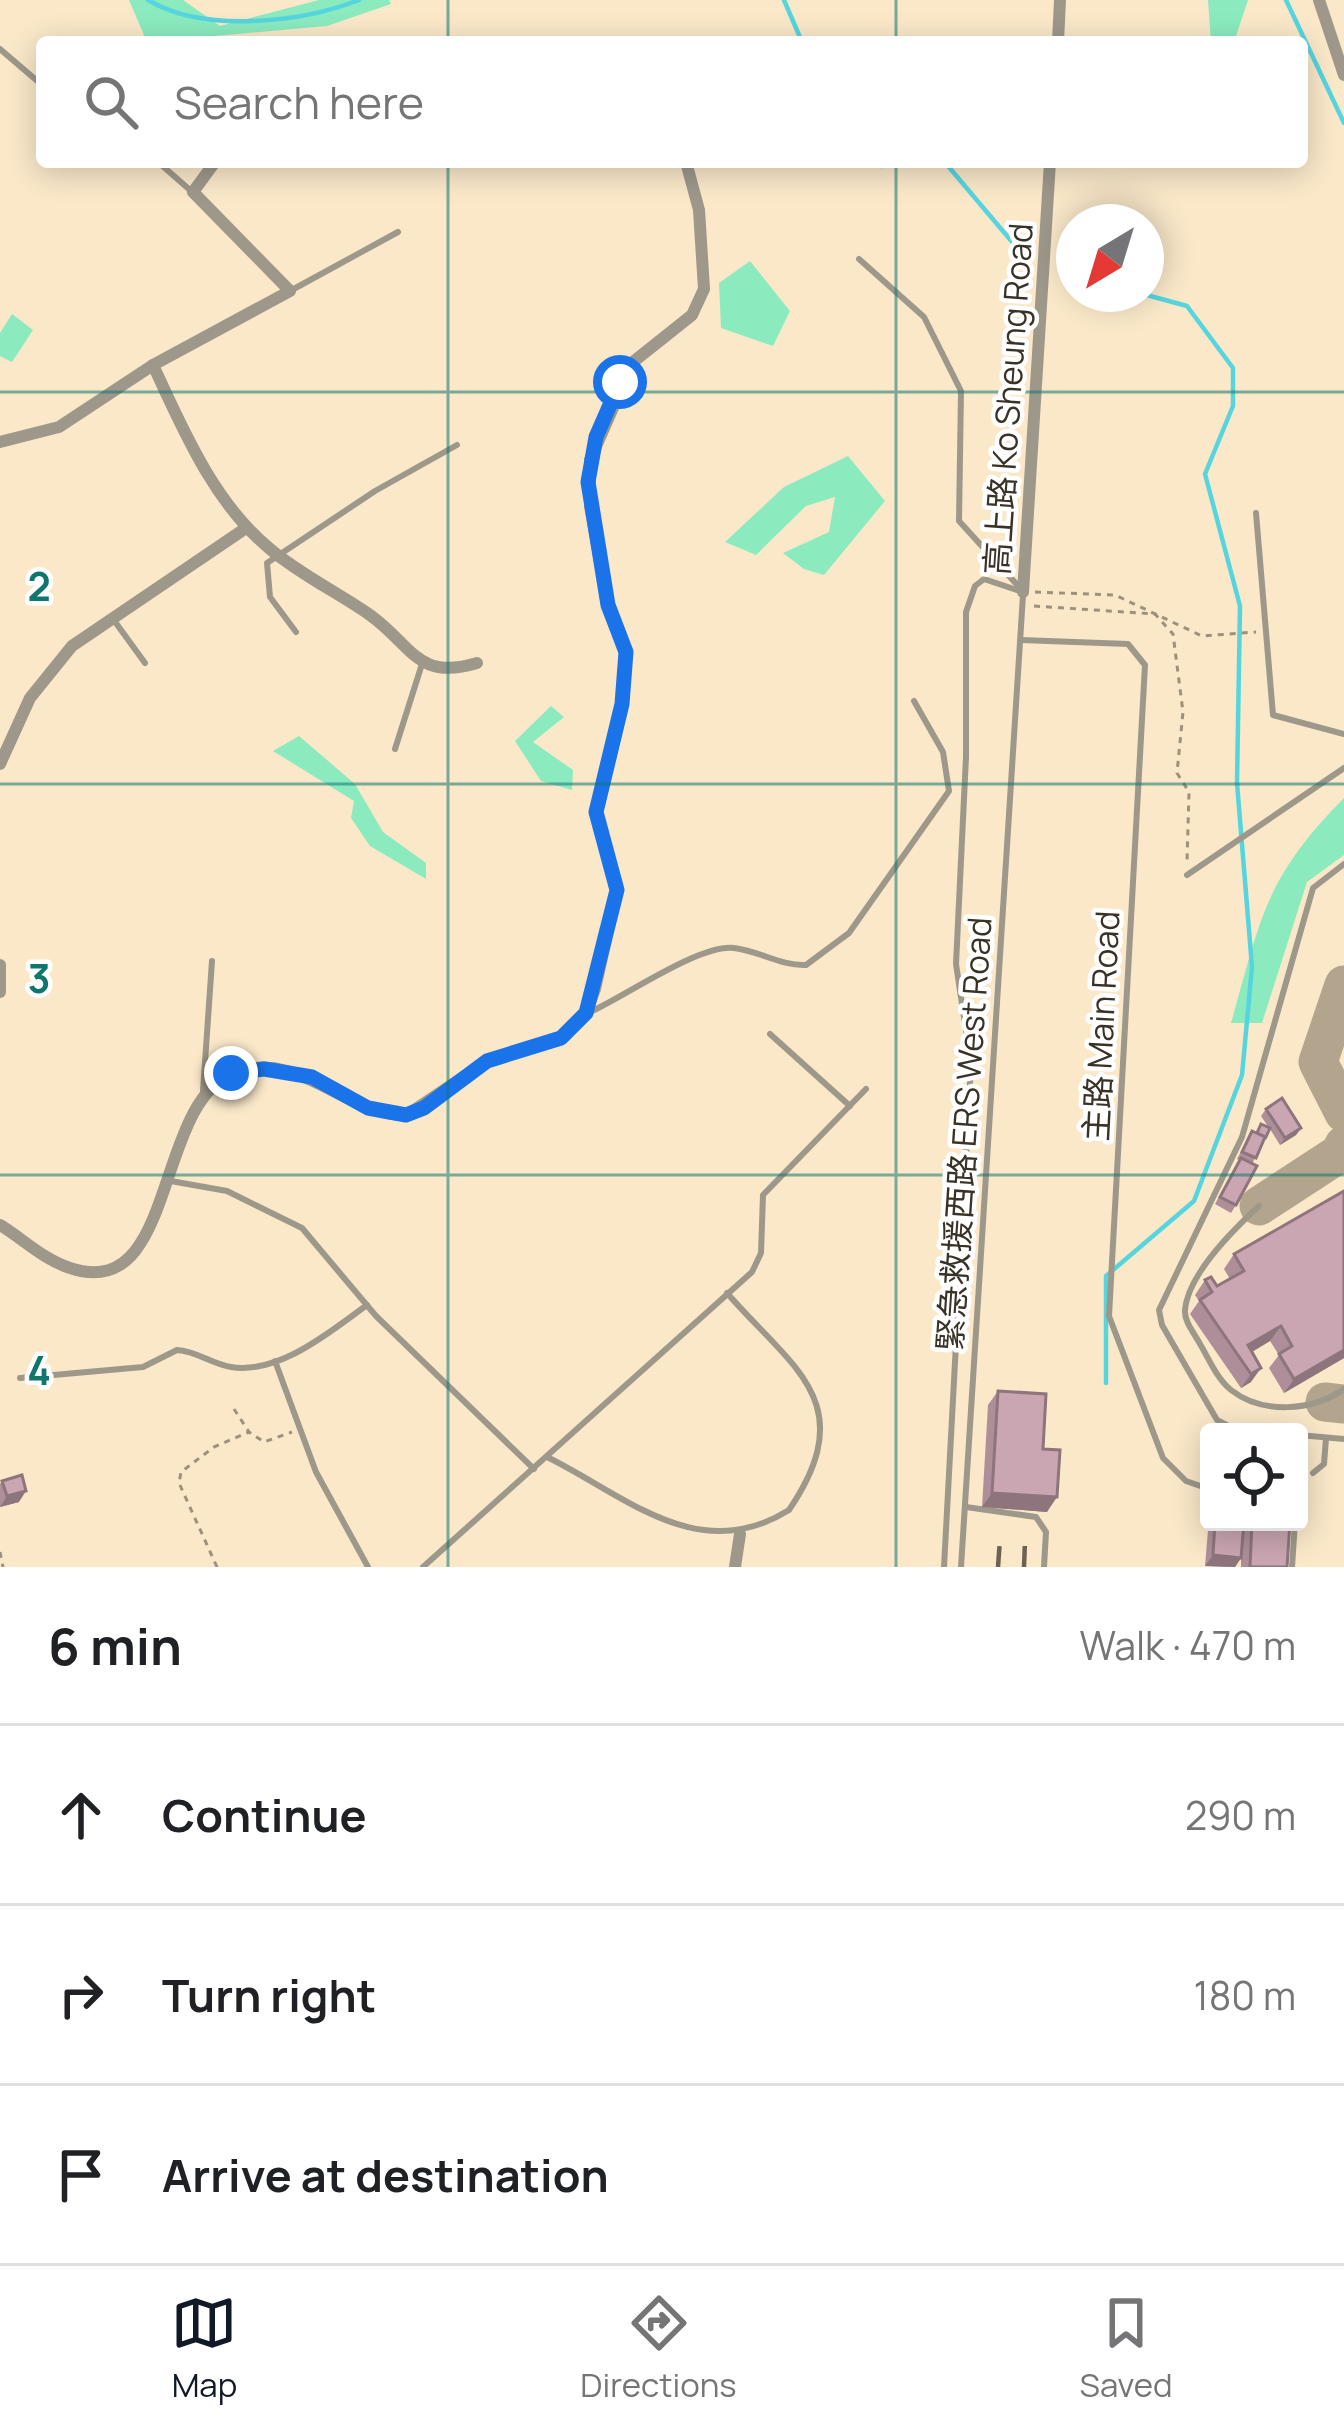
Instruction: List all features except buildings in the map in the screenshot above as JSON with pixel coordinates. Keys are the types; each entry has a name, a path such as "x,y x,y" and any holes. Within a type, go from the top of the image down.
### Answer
{"street":[{"path":"1058,36 1060,0"},
{"path":"1319,0 1344,75"},
{"path":"0,442 58,427 153,364 290,291 193,192 211,168"},
{"path":"0,1225 58,1263 74,1270 105,1271 137,1253 147,1239 165,1180 203,1091 231,1073 264,1069 312,1077 368,1108 406,1115 424,1108 487,1061 561,1038 586,1013 617,890 596,812 622,704 626,652 608,605 590,506 590,460 626,372 642,351 692,314 704,289 696,190 688,168"},
{"name":"高上路 Ko Sheung Road","path":"1023,592 1050,168"},
{"path":"153,364 196,454 246,528 275,554 376,620 422,664 447,672 477,663"},
{"path":"0,764 45,676 72,646 246,528"},
{"path":"0,964 0,992"},
{"path":"735,1567 740,1534"}],"lane":[{"path":"0,49 36,80"},
{"path":"165,168 193,192"},
{"path":"290,291 398,232"},
{"path":"859,259 933,329 964,399 959,521 1023,592"},
{"path":"296,632 278,611 265,583 267,562 457,445"},
{"path":"1256,513 1273,715 1344,734"},
{"path":"944,1567 971,1064 956,964 966,757 966,612 975,586 984,579 1023,592"},
{"name":"高上路 Ko Sheung Road","path":"1021,640 1023,592"},
{"path":"112,619 145,663"},
{"name":"主路 Main Road","path":"1021,640 1128,644 1145,665 1109,1316 1163,1458 1186,1481 1200,1486"},
{"name":"緊急救援西路 ERS West Road","path":"961,1567 1021,640"},
{"path":"395,749 422,664"},
{"path":"586,1013 705,954 730,947 778,963 806,965 849,933 949,791 943,752 914,701"},
{"path":"1187,875 1344,768"},
{"path":"1223,1423 1162,1325 1159,1310 1242,1138 1313,888 1344,864"},
{"path":"203,1091 212,962"},
{"path":"770,1034 850,1106"},
{"path":"423,1567 757,1266 763,1196 866,1089"},
{"path":"165,1180 227,1191 284,1215 319,1244 367,1305 534,1469"},
{"path":"1259,1206 1216,1249 1185,1308 1187,1321 1217,1374 1247,1398 1295,1408 1325,1402 1344,1389"},
{"path":"547,1457 589,1478 644,1521 674,1534 706,1538 740,1534 789,1510 806,1478 821,1421 806,1376 727,1293"},
{"path":"20,1378 142,1367 177,1350 234,1368 274,1361 367,1305"},
{"path":"274,1361 331,1505 368,1567"},
{"path":"1308,1436 1344,1439"},
{"path":"1313,1473 1324,1464 1326,1438"},
{"path":"966,1508 1036,1517 1046,1532 1045,1567"},
{"path":"1292,1567 1294,1531"}],"path":[{"path":"1023,592 1115,595 1213,638 1247,634"},
{"path":"234,1409 249,1432 271,1442 300,1430"},
{"path":"217,1567 179,1483 181,1472 214,1447 249,1432"},
{"path":"0,1552 3,1567"}],"green space":[{"path":"129,0 183,0 220,26 319,0 389,0 391,4 327,26 214,36 144,36"},
{"path":"1208,0 1248,0 1236,36 1211,36"},
{"path":"750,261 790,311 773,346 721,328 719,283"},
{"path":"12,314 33,330 12,362 0,356 0,333"},
{"path":"848,456 885,501 824,575 804,569 783,553 829,532 835,497 806,506 756,555 725,542 784,487"},
{"path":"551,706 564,717 533,742 573,770 572,790 541,781 515,741"},
{"path":"299,736 355,784 383,832 426,863 426,879 370,846 351,818 354,801 273,751"},
{"path":"1344,798 1344,855 1307,882 1262,1023 1231,1023 1259,927 1281,877"}],"waterway":[{"path":"148,0 170,10 223,21 281,19 359,0"},
{"path":"784,0 799,36"},
{"path":"1286,0 1303,36"},
{"path":"1308,47 1344,123"},
{"path":"950,168 1013,243"},
{"path":"1106,1383 1106,1276 1194,1201 1242,1075 1252,967 1237,783 1240,606 1205,474 1233,406 1233,368 1187,306 1164,300"}],"taxiway":[{"path":"1344,985 1318,1062 1344,1113"},
{"path":"1259,1206 1340,1153 1344,1145"},
{"path":"1325,1402 1344,1404"}],"railway":[{"path":"998,1567 1000,1539"},
{"path":"1024,1567 1025,1541"}],"route":[{"path":"231,1073 264,1069 312,1077 368,1108 406,1115 424,1108 487,1061 561,1038 586,1013 617,890 596,812 622,704 626,652 608,605 588,482 596,437 620,382"}]}
